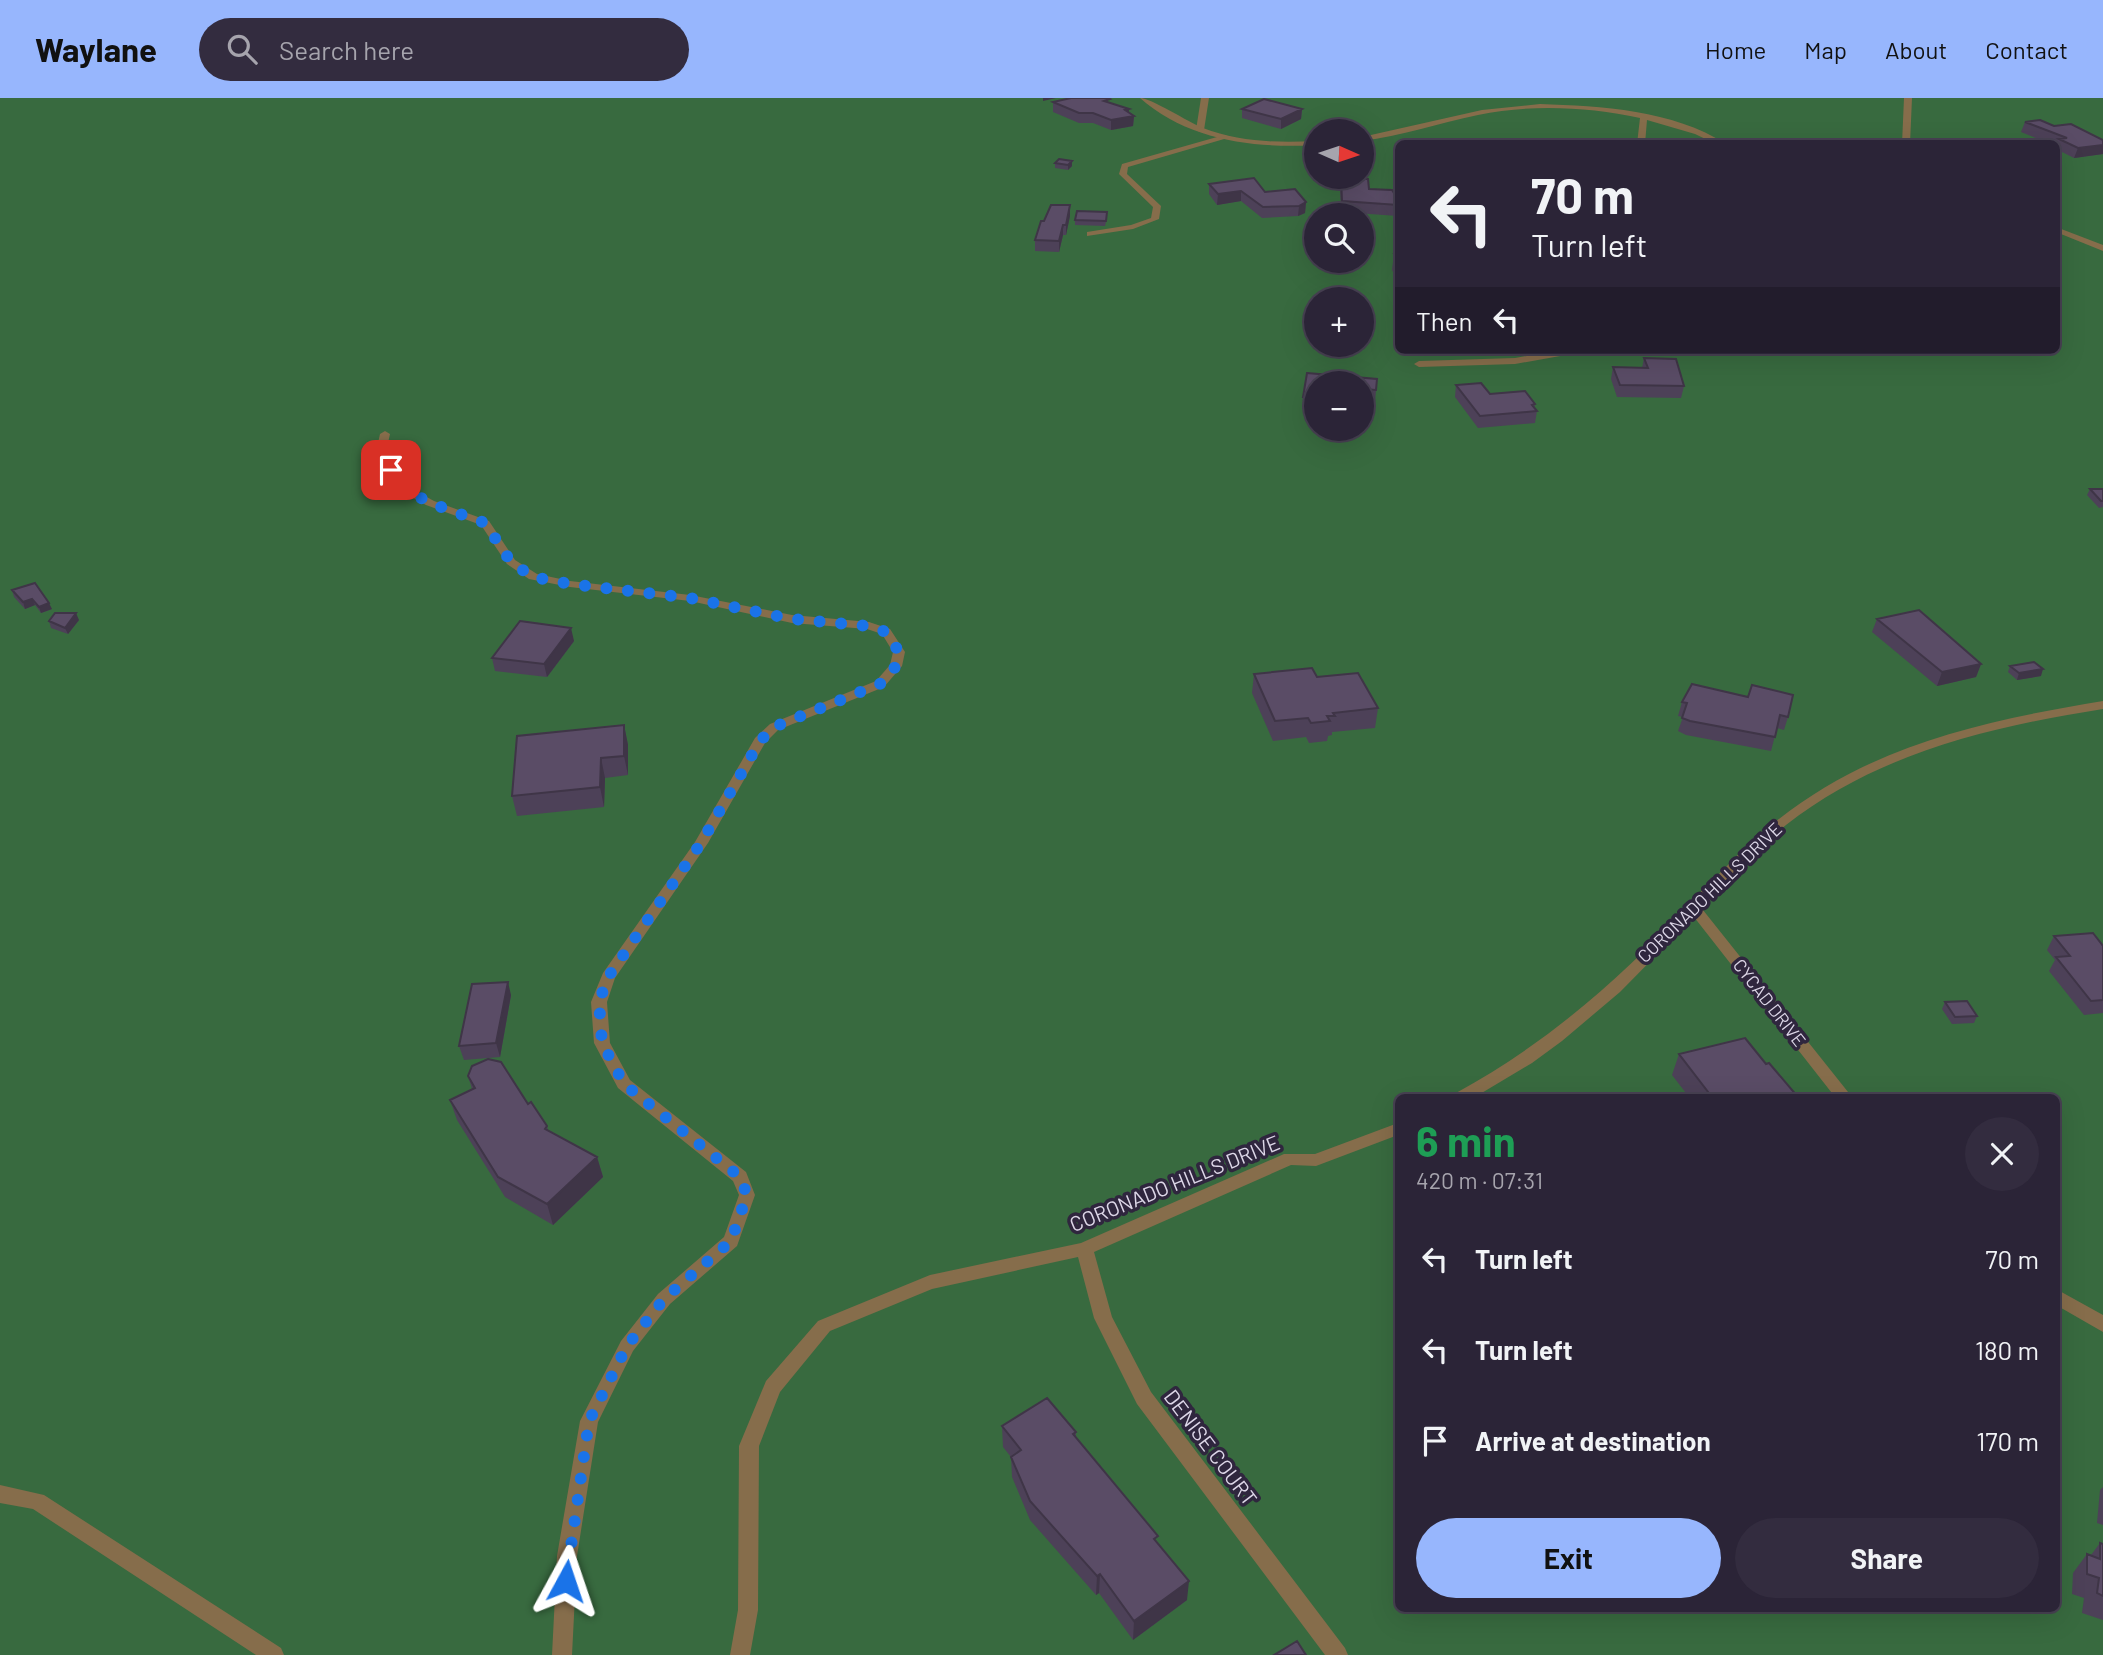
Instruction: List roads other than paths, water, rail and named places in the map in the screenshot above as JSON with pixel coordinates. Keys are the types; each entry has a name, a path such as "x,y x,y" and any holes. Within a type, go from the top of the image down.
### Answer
{"street":[{"path":"1144,98 1159,110 1200,130 1281,145 1304,144"},
{"path":"1200,130 1205,98"},
{"path":"1906,140 1908,98"},
{"path":"1374,137 1512,108 1572,108 1644,118 1711,140"},
{"path":"1641,140 1644,118"},
{"path":"1090,234 1133,227 1154,219 1157,206 1123,174 1125,166 1227,137"},
{"path":"2060,231 2103,248"},
{"path":"1419,364 1506,362 1553,354"},
{"path":"385,435 381,452 401,487 430,503 485,523 511,562 533,577 690,598 792,619 869,626 886,632 899,652 896,666 880,684 774,727 760,741 701,843 608,977 599,1002 602,1043 624,1084 740,1177 747,1195 731,1241 664,1299 627,1346 589,1421 567,1556 562,1655"},
{"name":"CORONADO HILLS DRIVE","path":"1468,1094 1500,1078 1572,1024 1670,935 1781,822 1863,768 1953,735 2039,715 2103,705"},
{"name":"CYCAD DRIVE","path":"1694,908 1842,1094"},
{"name":"CORONADO HILLS DRIVE","path":"740,1655 748,1610 750,1446 773,1387 824,1326 930,1282 1084,1249 1290,1158 1316,1160 1395,1130"},
{"name":"DENISE COURT","path":"1084,1249 1103,1318 1144,1398 1338,1655"},
{"path":"2060,1298 2103,1324"},
{"path":"0,1494 37,1501 274,1655"}]}
